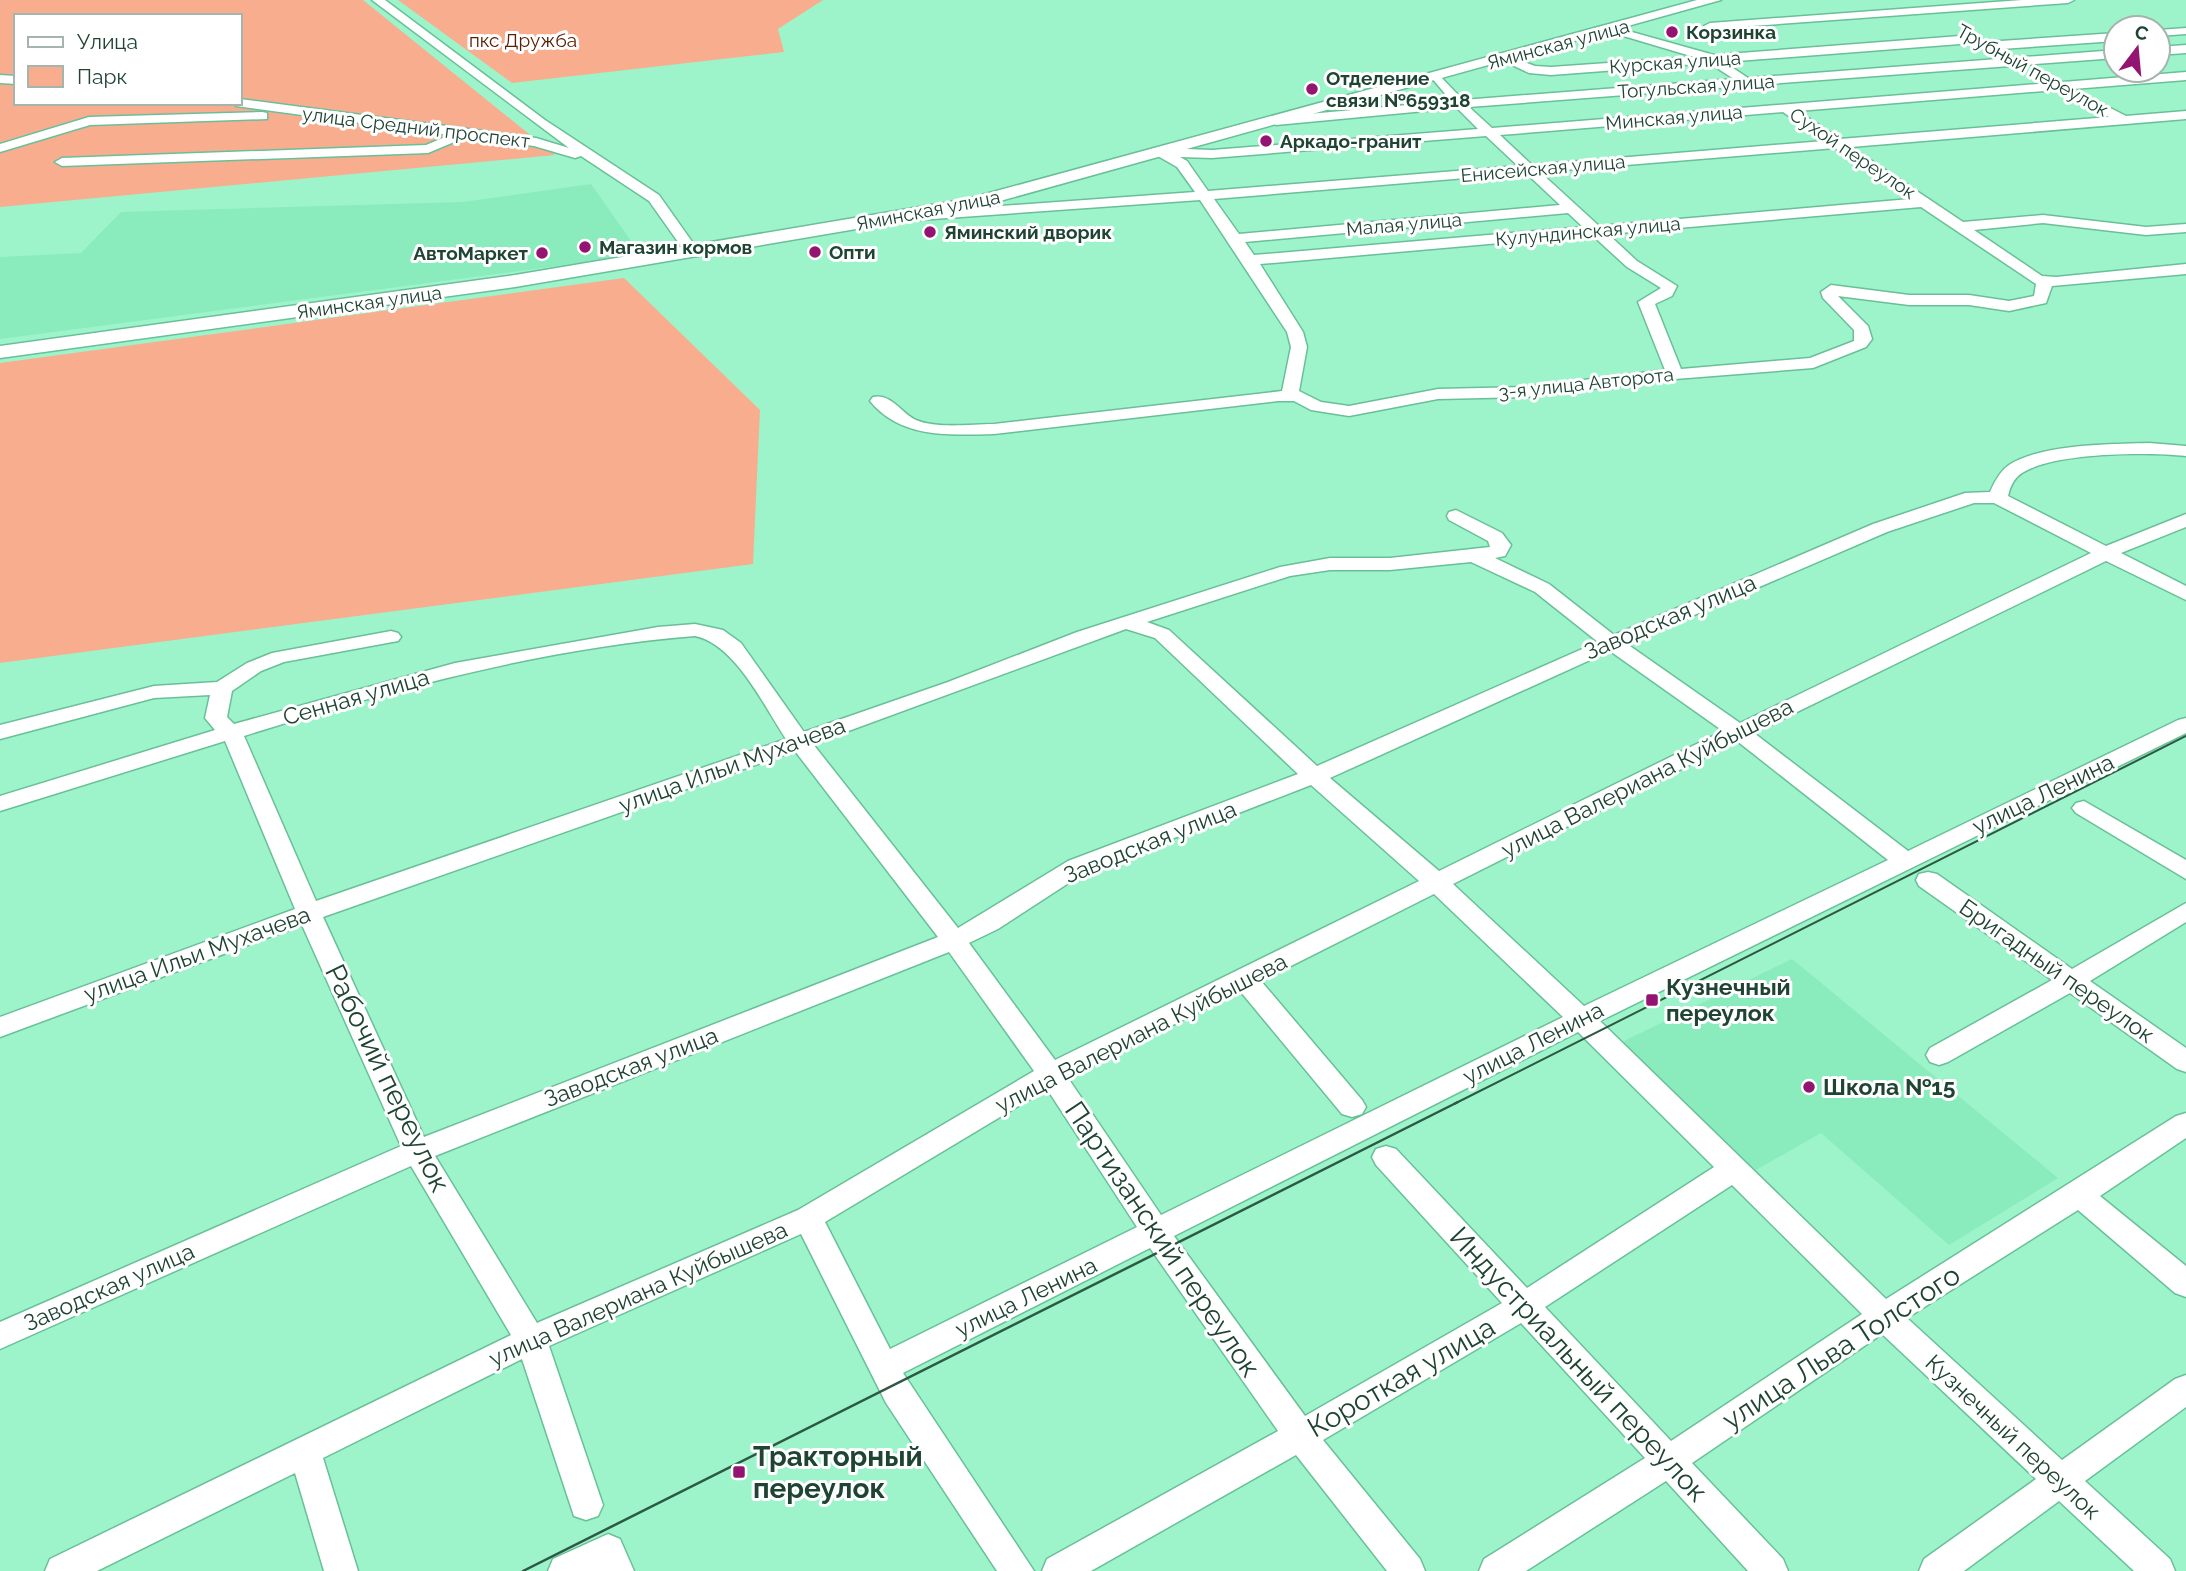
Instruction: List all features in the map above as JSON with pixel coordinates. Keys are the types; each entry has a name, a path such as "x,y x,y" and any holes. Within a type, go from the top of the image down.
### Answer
{"main road":[{"name":"Яминская улица","path":"0,352 515,281 899,217 1023,191 1614,30 1714,0"}],"street":[{"path":"378,0 540,123 654,198 693,253"},
{"name":"Трубный переулок","path":"1908,0 1973,39 2122,119"},
{"path":"1710,26 2068,0"},
{"name":"Сухой переулок","path":"1614,30 1713,59 2044,282"},
{"path":"1986,46 2102,38"},
{"name":"Курская улица","path":"1505,58 1533,70 1545,71 1973,39"},
{"name":"Тогульская улица","path":"1276,121 1460,104 2102,55"},
{"name":"Минская улица","path":"1161,152 1212,154 2186,76"},
{"path":"1437,77 1460,104 1632,264 1669,286 1667,293 1646,302 1675,374"},
{"name":"улица Средний проспект","path":"242,103 537,142 572,154 591,155"},
{"path":"0,148 89,121 305,113"},
{"name":"Енисейская улица","path":"899,217 992,213 2186,115"},
{"path":"62,162 428,149 464,133"},
{"path":"1161,152 1180,161 1250,260 1299,342 1290,395"},
{"name":"Кулундинская улица","path":"1250,260 1925,202"},
{"name":"Малая улица","path":"1236,239 1572,208"},
{"path":"1961,227 2043,219 2136,231 2186,228"},
{"path":"2044,282 2178,270 2186,281"},
{"name":"3-я улица Авторота","path":"879,401 912,425 966,430 1290,395 1317,407 1349,411 1426,395 1526,392 1675,374 1813,363 1860,344 1864,339 1862,329 1831,298 1831,289 1909,300 1969,300 2016,306 2040,300 2044,293 2044,282"},
{"path":"2186,451 2126,448 2042,460 2014,470 1998,490 1998,498 2186,594"},
{"name":"Заводская улица","path":"0,1336 417,1151 954,940 989,923 1076,867 1314,776 1612,643 1902,519 1972,497 1998,498"},
{"path":"1456,516 1495,537 1502,545 1498,552 1474,556"},
{"name":"улица Валериана Куйбышева","path":"62,1571 531,1340 807,1218 1051,1074 1739,732 2108,552 2186,520"},
{"path":"1474,556 1542,588 1612,643 1739,732 1904,860"},
{"name":"улица Ильи Мухачева","path":"0,1027 309,913 956,687 1084,636 1305,566 1390,564 1474,556"},
{"name":"Кузнечный переулок","path":"1127,623 1162,634 1314,776 1437,883 1735,1168 1884,1316 2158,1571"},
{"name":"Сенная улица","path":"0,804 396,684 510,657 680,631 703,630 720,636"},
{"name":"Партизанский переулок","path":"720,636 734,647 799,741 954,940 1051,1074 1156,1232 1300,1436 1408,1571"},
{"path":"0,732 154,692 222,688 246,672 275,658 391,637"},
{"name":"Рабочий переулок","path":"222,688 216,718 231,735 267,806 309,913 417,1151 531,1340 586,1505"},
{"name":"улица Ленина","path":"884,1367 1581,1019 2186,725"},
{"path":"2084,808 2186,871"},
{"name":"Бригадный переулок","path":"1928,880 2186,1062"},
{"path":"1940,1055 2073,980 2186,911"},
{"path":"1244,978 1352,1107"},
{"name":"улица Льва Толстого","path":"1496,1571 1670,1460 1884,1316 2079,1195 2186,1124"},
{"name":"Индустриальный переулок","path":"1386,1157 1771,1571"},
{"name":"Короткая улица","path":"1059,1571 1300,1436 1523,1306 1735,1168"},
{"path":"2079,1195 2186,1283"},
{"path":"807,1218 897,1393 1017,1571"},
{"path":"1936,1571 2186,1389"},
{"path":"305,1453 341,1571"},
{"path":"565,1571 612,1560"}],"shaded area":[{"path":"591,184 641,255 0,339 0,257 81,253 121,212 463,202"},
{"name":"Школа №15","path":"1792,959 2058,1178 1949,1245 1821,1133 1756,1170 1622,1042"}],"green space":[{"path":"0,0 363,0 555,155 0,207"},
{"name":"пкс Дружба","path":"398,0 823,0 778,29 784,52 512,83"},
{"path":"624,278 760,410 753,564 0,663 0,363"}],"tram line":[{"path":"1454,1104 2186,736"},
{"path":"523,1571 1458,1102"}],"place":[{"name":"Корзинка","path":"1672,32"},
{"name":"Отделение связи №659318","path":"1312,89"},
{"name":"Аркадо-гранит","path":"1266,141"},
{"name":"Яминский дворик","path":"930,232"},
{"name":"Магазин кормов","path":"585,247"},
{"name":"Опти","path":"815,252"},
{"name":"АвтоМаркет","path":"542,253"},
{"name":"Кузнечный переулок","path":"1652,1000"},
{"name":"Школа №15","path":"1809,1087"},
{"name":"Тракторный переулок","path":"739,1472"}]}
